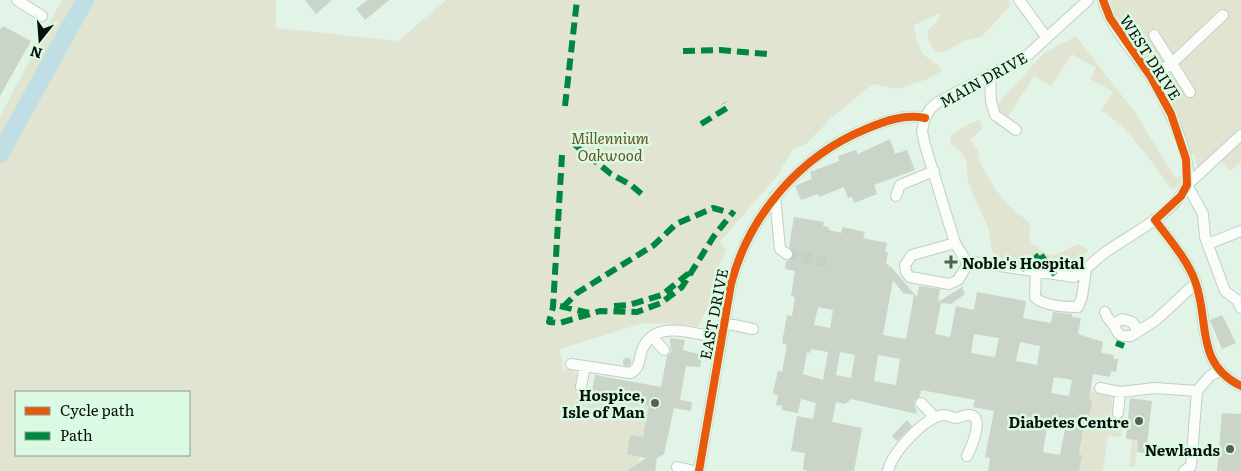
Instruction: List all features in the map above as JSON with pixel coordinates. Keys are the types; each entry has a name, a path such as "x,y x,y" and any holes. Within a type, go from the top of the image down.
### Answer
{"street":[{"path":"17,0 42,16"},
{"path":"1019,0 1046,37"},
{"name":"MAIN DRIVE","path":"966,261 955,243 922,131 925,118 938,102 1029,54 1088,0"},
{"name":"WEST DRIVE","path":"1103,0 1110,18 1150,76 1171,114 1186,158 1187,185"},
{"path":"1150,76 1171,64 1223,15"},
{"path":"1154,35 1190,92"},
{"path":"990,76 991,101 995,115 1016,130"},
{"name":"EAST DRIVE","path":"699,471 721,338 735,268 755,226 775,196 792,177 852,134 882,122 908,116 925,118"},
{"path":"955,243 912,255 905,265 906,272 910,277 949,284 958,280 964,273 966,261 1074,277 1086,270 1105,252 1155,220 1181,196 1187,185 1241,135"},
{"path":"896,196 900,185 934,172"},
{"path":"1187,185 1202,214 1208,244 1225,291 1237,300 1241,308"},
{"path":"775,196 780,249 787,254"},
{"path":"1155,220 1190,270 1196,283 1207,348 1212,360 1241,386"},
{"path":"1208,244 1241,230"},
{"path":"1036,272 1035,296 1039,301 1067,307 1078,307 1082,297 1086,270"},
{"path":"1114,324 1122,319 1132,324 1148,326 1196,283"},
{"path":"1105,312 1119,335 1125,337 1132,324"},
{"path":"724,323 753,329"},
{"path":"571,364 630,374 638,367 644,347 652,338 666,330 721,338"},
{"path":"652,338 664,350"},
{"path":"581,387 585,366"},
{"path":"1184,471 1191,466 1197,391 1210,376 1221,370"},
{"path":"1100,388 1120,392 1155,388 1197,391"},
{"path":"1118,413 1120,392"},
{"path":"921,403 930,412 931,419"},
{"path":"888,471 893,459 920,428 931,419 945,415 955,418 968,414 973,416 977,422 975,438 967,456"},
{"path":"677,467 694,471"}],"green space":[{"name":"Millennium Oakwood","path":"62,0 276,0 276,28 398,41 446,0 1008,0 1011,5 981,37 963,41 942,53 934,51 927,32 941,13 914,25 920,49 928,58 939,65 941,71 928,79 897,89 873,84 831,118 806,144 793,149 777,176 720,242 726,250 715,275 717,290 698,326 643,323 560,349 563,369 573,370 577,375 576,393 649,406 637,471 0,471 0,116"},
{"path":"1111,0 1241,0 1241,162 1231,171 1214,154 1198,169 1194,154 1189,155 1180,122 1168,97 1108,6"},
{"path":"1076,36 1136,114 1175,178 1182,175 1180,184 1172,189 1131,136 1101,110 1113,92 1090,79 1096,68 1072,54 1051,86 1034,76 1007,118 1000,112 997,105 1043,54"},
{"path":"980,120 982,129 970,140 978,150 980,163 994,187 1007,204 1031,224 1029,232 1031,243 1050,256 1079,244 1089,251 1059,270 1006,262 992,251 988,227 967,177 967,162 961,152 951,145 950,136 968,124"},
{"path":"1090,391 1110,396 1112,401 1111,414 1124,416 1121,437 1108,436 1103,471 1079,471 1082,456 1079,455 1084,424 1088,424 1092,400 1089,399"},
{"path":"1132,439 1138,440 1135,467 1129,467"}],"building":[{"path":"305,0 332,0 316,14"},
{"path":"367,0 389,0 365,20 356,9"},
{"path":"3,26 31,41 0,96 0,30"},
{"path":"890,139 895,154 907,150 915,170 874,185 877,194 854,203 852,197 848,198 844,187 819,197 818,194 801,200 795,186 812,179 810,172 839,161 838,156 856,150 858,154"},
{"name":"Noble's Hospital","path":"794,217 824,222 823,226 828,227 829,230 841,233 843,227 865,232 863,238 887,243 885,252 888,252 886,263 889,265 888,268 890,266 917,297 919,286 940,289 938,302 962,287 965,294 951,304 941,303 935,334 950,337 956,306 974,310 977,292 1026,301 1023,318 1051,323 1053,312 1072,314 1072,317 1081,318 1078,334 1103,342 1101,353 1114,355 1113,359 1118,359 1116,372 1111,371 1110,377 1093,374 1089,399 1092,400 1088,425 1084,424 1079,455 1082,455 1079,471 988,471 990,458 985,457 994,411 973,407 975,400 921,390 920,396 914,402 917,414 851,399 845,404 836,402 832,422 862,428 854,471 808,471 803,469 805,453 791,451 797,416 813,419 816,403 801,399 798,413 782,410 782,406 776,405 778,396 773,393 778,371 782,372 787,345 782,343 787,315 792,316 795,297 791,296 795,271 785,269 786,261 790,260 794,255 789,247","holes":["893,280 903,293 914,295 906,339 883,335","818,307 833,310 830,328 814,325","974,334 999,338 995,357 971,353","1020,342 1040,346 1037,365 1016,361","811,349 828,352 823,380 803,374 807,352 810,353","840,352 855,355 851,378 836,375","878,355 900,359 896,385 874,381","1054,377 1072,380 1069,396 1051,393","1048,421 1066,424 1060,455 1043,452"]},
{"path":"1222,315 1236,343 1222,349 1210,320"},
{"name":"Hospice, Isle of Man","path":"670,338 685,340 683,350 702,355 700,367 686,366 680,400 692,402 691,411 674,408 664,454 657,458 655,471 627,471 646,458 627,454 630,435 643,437 649,406 591,396 595,375 661,387 667,356 671,352"},
{"path":"627,358 631,362 627,366 623,362"},
{"name":"Diabetes Centre","path":"1130,398 1152,401 1146,453 1137,452 1138,440 1126,439"},
{"name":"Newlands","path":"1222,413 1241,414 1241,471 1217,471"},
{"path":"907,420 912,426 897,441 892,436"}],"waterway":[{"path":"0,154 85,0"}],"tunnel":[{"path":"787,254 827,262"}],"marked path":[{"path":"565,106 577,0"},
{"path":"683,51 720,50 767,54"},
{"path":"701,124 727,108 724,103"},
{"path":"574,144 611,174 631,185 645,197"},
{"path":"562,155 553,307 549,322 560,323 600,311 637,312 661,303 682,287 714,236 734,211"},
{"path":"563,307 577,293 654,245 676,224 713,208 724,211"},
{"path":"1021,270 1039,255"},
{"path":"1041,255 1055,275"},
{"path":"614,306 629,305 662,295 689,273"},
{"path":"560,306 589,313"},
{"path":"1116,343 1124,346"}],"cycle path":[{"path":"1103,0 1110,18 1151,77 1171,114 1186,159 1187,185 1181,196 1155,220 1183,257 1192,273 1199,296 1206,340 1216,365 1226,376 1241,386"},
{"path":"699,471 731,284 750,234 764,212 780,191 799,172 820,155 842,141 887,121 910,117 925,118"}],"place":[{"name":"Noble's Hospital","path":"951,262"},
{"name":"Hospice, Isle of Man","path":"655,403"},
{"name":"Diabetes Centre","path":"1139,421"},
{"name":"Newlands","path":"1230,449"}]}
